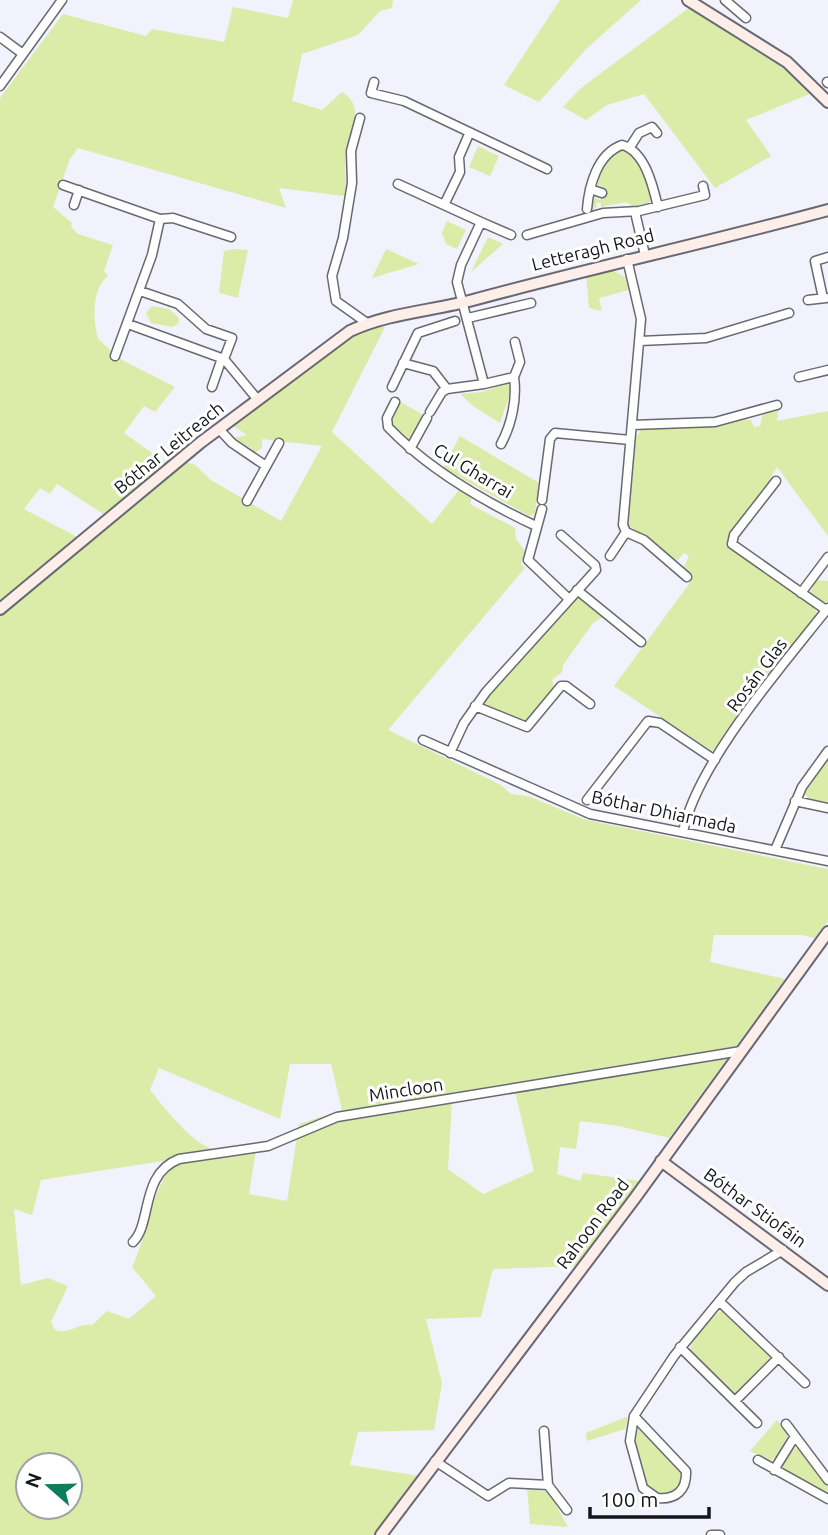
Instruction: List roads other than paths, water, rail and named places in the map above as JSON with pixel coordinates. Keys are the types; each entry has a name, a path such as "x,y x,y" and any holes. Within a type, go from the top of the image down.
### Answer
{"street":[{"path":"0,86 62,0"},
{"path":"688,0 787,62 828,102"},
{"path":"725,0 746,18"},
{"path":"0,37 23,54"},
{"path":"374,82 371,93 404,101 547,169"},
{"path":"360,118 351,151 352,183 345,227 331,285 336,301 367,323"},
{"path":"587,209 597,169 614,148 630,147 645,129 653,127 657,133"},
{"path":"444,205 460,172 459,157 469,134"},
{"path":"519,156 524,146"},
{"path":"630,147 648,172 658,207"},
{"path":"398,184 511,235"},
{"path":"63,185 160,219 173,218 231,237"},
{"path":"527,235 603,213 635,212 705,195 703,186"},
{"path":"590,189 602,193"},
{"path":"74,205 79,190"},
{"name":"Letteragh Road","path":"367,323 463,302 828,210"},
{"path":"635,212 645,255"},
{"path":"115,356 140,291 160,219"},
{"path":"481,222 458,274 484,384"},
{"path":"808,300 826,298 815,261 828,257"},
{"path":"610,556 625,532 623,525 642,311 628,260"},
{"path":"140,291 178,304 201,325 232,338 212,387"},
{"path":"468,318 531,303"},
{"path":"640,341 706,338 789,313"},
{"path":"392,387 420,331 455,321"},
{"name":"Bóthar Leitreach","path":"0,609 219,429 339,338 367,323"},
{"path":"128,324 223,358 258,400"},
{"path":"501,444 511,424 510,407 517,392 514,377 520,362 515,342"},
{"path":"403,363 433,371 447,389"},
{"path":"799,377 828,370"},
{"path":"410,449 447,389 514,377"},
{"name":"Cul Gharrai","path":"395,402 387,418 387,425 410,449 446,476 536,526"},
{"path":"632,425 715,422 777,405"},
{"path":"219,429 238,447 266,466"},
{"path":"569,598 529,563 528,551 542,505 550,439 555,433 630,440"},
{"path":"247,501 279,443"},
{"name":"Rosán Glas","path":"683,832 693,798 715,760 827,609 732,544 734,535 776,481"},
{"path":"625,532 644,540 687,577"},
{"path":"450,753 475,706 594,573 594,565 561,536"},
{"path":"801,593 828,557"},
{"path":"817,572 827,579"},
{"path":"578,590 641,642"},
{"path":"475,706 525,727 532,724 561,686 566,686 590,704"},
{"path":"587,800 648,721 660,723 715,760"},
{"name":"Bóthar Dhiarmada","path":"423,740 572,808 828,861"},
{"path":"775,850 795,801 828,751"},
{"path":"795,801 828,808"},
{"name":"Rahoon Road","path":"386,1533 435,1461 661,1161 828,932"},
{"name":"Mincloon","path":"133,1242 140,1233 143,1212 155,1184 169,1163 179,1159 268,1146 337,1117 741,1051"},
{"name":"Bóthar Stiofáin","path":"661,1161 828,1285"},
{"path":"634,1416 686,1471 683,1488 675,1496 657,1498 643,1488 630,1441 634,1416 680,1347 719,1301 746,1272 783,1250"},
{"path":"719,1301 805,1383"},
{"path":"680,1347 757,1423"},
{"path":"735,1402 779,1356"},
{"path":"786,1424 828,1480"},
{"path":"544,1431 548,1485 567,1510"},
{"path":"774,1470 795,1436"},
{"path":"758,1460 828,1499"},
{"path":"435,1461 488,1496 509,1483 548,1485"},
{"path":"711,1535 720,1535"}]}
